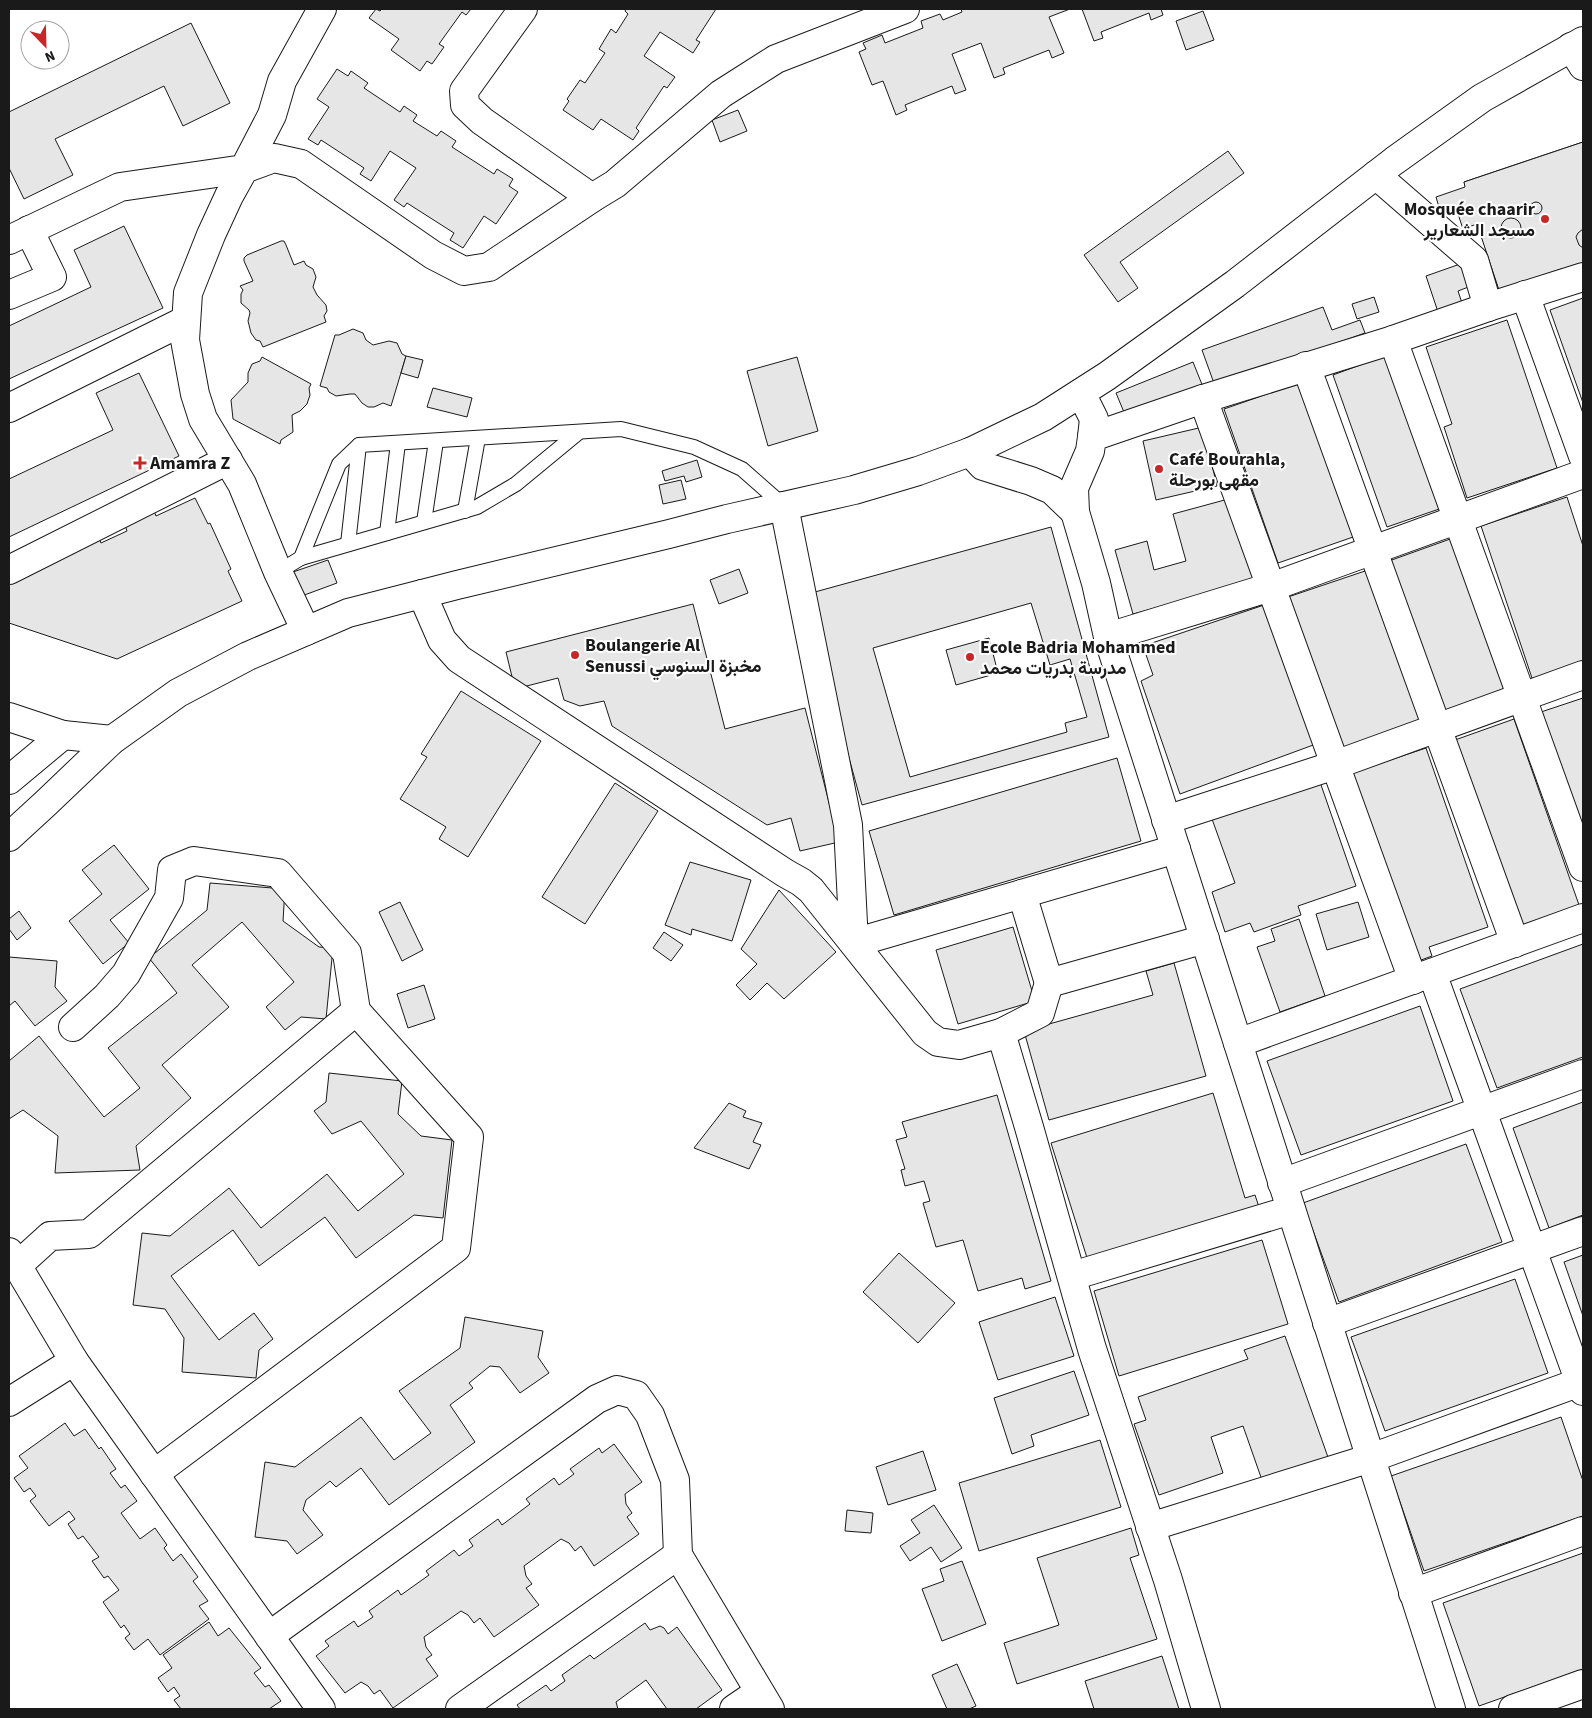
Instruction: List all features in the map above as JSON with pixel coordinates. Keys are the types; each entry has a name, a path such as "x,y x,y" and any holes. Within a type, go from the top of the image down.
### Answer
{"street":[{"path":"306,631 278,572 242,484 202,419 195,394 185,340 188,294 218,219 272,116 282,81 322,9"},
{"path":"523,9 464,91 465,105 482,121 592,198"},
{"path":"9,296 52,277 19,235 120,186 244,169 274,158 301,164 433,255 464,271 490,267 615,184 721,94 776,59 905,9"},
{"path":"9,837 112,740 178,692 248,656 348,613 863,487 918,471 970,452 1043,417 1081,393 1235,284 1376,175 1482,98 1579,51"},
{"path":"1376,175 1474,260 1488,307"},
{"path":"1092,437 1203,399 1393,340 1583,277"},
{"path":"1525,295 1581,445"},
{"path":"9,408 186,320"},
{"path":"1393,340 1583,867"},
{"path":"1306,366 1515,943"},
{"path":"1081,393 1094,419 1090,451 1074,488 1075,512 1096,584 1108,637 1451,1709"},
{"path":"1150,1527 1371,1458 1582,1385 1482,1110 1422,976 1335,765 1203,399"},
{"path":"970,452 983,466 1031,481 1052,490 1075,512"},
{"path":"9,570 228,460"},
{"path":"1108,637 1271,587 1583,474"},
{"path":"784,506 848,825 854,944"},
{"path":"422,594 442,640 459,659 811,890 925,1033 938,1042 959,1045 1009,1061"},
{"path":"1166,820 1335,765 1583,675"},
{"path":"9,717 63,735 112,740"},
{"path":"9,780 63,735"},
{"path":"854,944 1176,849"},
{"path":"73,1027 107,996 126,974 169,898 172,870 194,862 278,873 347,953 356,1011 469,1137 456,1248 154,1474"},
{"path":"959,1045 1001,1033 1040,1013 1049,983 1022,894"},
{"path":"1238,1043 1583,918"},
{"path":"1049,983 1205,939"},
{"path":"321,1709 74,1361 13,1259 50,1236 89,1234 356,1011"},
{"path":"1001,1033 1092,1349 1168,1580 1206,1709"},
{"path":"1282,1183 1583,1074"},
{"path":"1072,1276 1291,1210"},
{"path":"1327,1323 1583,1230"},
{"path":"9,1402 74,1361"},
{"path":"269,1636 596,1399 617,1390 636,1395 650,1414 675,1480 678,1555 765,1700 734,1709"},
{"path":"1413,1593 1583,1531"},
{"path":"460,1709 678,1555"},
{"path":"1513,1709 1583,1684"}],"lane":[{"path":"301,558 339,464 359,445 622,429 694,447 742,469 784,506"},
{"path":"278,572 301,558 477,507 516,484 579,432"},
{"path":"465,511 478,438"},
{"path":"424,522 436,441"},
{"path":"387,534 398,443"},
{"path":"348,544 359,445"}],"building":[{"path":"376,9 380,11 382,9 471,9 466,15 462,12 439,44 444,47 432,64 427,61 420,71 391,50 399,39 369,18"},
{"path":"626,9 716,9 696,40 700,42 693,53 660,32 644,56 675,77 667,88 664,86 636,128 639,131 633,140 601,119 593,130 563,110 569,101 567,99 580,80 585,83 605,53 599,49 611,29 616,33 628,14 625,11"},
{"path":"961,9 1070,9 1049,17 1064,53 1052,58 1049,50 1003,68 1005,74 994,78 981,43 952,54 966,90 955,94 952,86 905,105 907,110 896,115 883,81 872,85 859,52 866,49 863,43 882,35 885,43 923,28 921,21 940,14 943,20 962,12"},
{"path":"1082,9 1161,9 1163,15 1151,20 1149,13 1101,32 1103,38 1094,41"},
{"path":"1203,11 1214,40 1186,50 1176,21"},
{"path":"191,23 230,103 183,126 164,86 55,139 73,175 24,199 9,168 9,112"},
{"path":"337,69 348,76 351,71 368,83 364,88 400,112 404,106 417,115 413,121 437,136 441,131 456,141 452,147 494,174 497,169 513,179 509,186 518,192 496,224 484,216 463,248 450,240 454,233 407,203 404,207 394,200 416,168 390,151 371,181 360,174 364,168 321,140 318,145 308,139 329,107 317,99"},
{"path":"738,110 747,131 720,142 712,120"},
{"path":"1583,142 1583,177 1538,193 1544,212 1542,212 1561,269 1499,290 1464,182"},
{"path":"1583,142 1583,274 1564,280 1561,269 1499,290 1477,224 1463,229 1456,208 1441,214 1436,197 1465,187 1464,182"},
{"path":"1228,151 1244,173 1120,262 1138,288 1118,302 1084,255"},
{"path":"1534,202 1538,202 1542,208 1538,214 1534,214 1530,210 1530,206"},
{"path":"1507,218 1515,218 1521,224 1521,232 1515,238 1507,238 1501,232 1501,224"},
{"path":"124,226 163,308 9,379 9,326 91,287 74,250"},
{"path":"1583,229 1583,248 1579,245 1576,237"},
{"path":"284,241 294,265 304,261 306,265 313,269 316,277 313,287 326,305 327,311 324,316 326,322 263,347 260,341 256,340 251,333 248,321 249,310 241,303 243,290 240,286 253,281 244,258"},
{"path":"1463,263 1471,286 1458,291 1462,303 1438,312 1426,276"},
{"path":"1374,297 1379,312 1357,319 1352,304"},
{"path":"1583,298 1583,403 1550,310"},
{"path":"1323,307 1332,330 1360,320 1365,333 1215,386 1202,350"},
{"path":"1507,320 1557,468 1467,498 1444,427 1452,424 1426,347"},
{"path":"353,329 363,333 366,340 373,345 389,341 397,343 402,354 406,356 391,406 383,403 374,407 368,407 355,394 336,396 329,392 327,388 320,386 335,335"},
{"path":"1390,354 1445,507 1387,527 1333,375"},
{"path":"406,356 423,360 418,378 401,373"},
{"path":"262,357 311,384 307,404 300,411 292,415 293,432 281,440 280,444 233,419 231,400 248,382 248,373 252,364 260,361"},
{"path":"797,357 818,431 768,446 747,371"},
{"path":"1193,362 1203,387 1126,417 1116,393"},
{"path":"139,373 179,456 9,537 9,479 113,430 96,393"},
{"path":"1302,382 1356,536 1278,563 1224,409"},
{"path":"433,388 472,398 467,417 427,407"},
{"path":"1203,427 1217,486 1156,500 1143,441"},
{"path":"697,460 702,477 686,482 684,476 665,481 662,471"},
{"path":"681,480 686,499 663,504 659,485"},
{"path":"1567,497 1583,546 1583,664 1533,681 1481,526"},
{"path":"195,498 208,524 210,523 231,569 228,571 242,601 117,659 9,623 9,581 98,536 101,543 127,531 125,525 154,511 156,516"},
{"path":"1232,498 1254,581 1133,614 1115,550 1147,541 1154,570 1186,561 1173,514"},
{"path":"1051,527 1109,737 862,805 804,595","holes":["1031,603 1050,665 1070,659 1087,717 1065,723 1067,732 910,777 873,648"]},
{"path":"1453,538 1508,691 1443,713 1389,561"},
{"path":"328,560 337,583 299,597 290,573"},
{"path":"739,569 748,593 719,604 710,580"},
{"path":"1368,570 1421,722 1342,750 1288,597"},
{"path":"693,604 725,729 805,708 839,842 800,851 791,818 767,825 612,726 604,701 580,706 564,700 558,678 515,689 506,652"},
{"path":"1267,604 1316,744 1180,794 1141,681 1153,675 1143,646"},
{"path":"989,638 998,673 956,685 946,650"},
{"path":"461,691 541,741 468,857 439,839 446,827 400,799 427,757 421,754"},
{"path":"1583,698 1583,839 1541,712"},
{"path":"1514,719 1579,905 1519,926 1455,740"},
{"path":"1426,748 1488,927 1429,947 1432,956 1413,963 1348,774"},
{"path":"1117,758 1141,841 894,915 869,831"},
{"path":"1320,782 1356,886 1298,906 1301,915 1254,932 1250,923 1225,932 1212,892 1235,883 1212,819"},
{"path":"615,783 658,811 585,924 542,897"},
{"path":"114,845 149,889 110,920 129,943 103,964 69,921 102,894 82,870"},
{"path":"690,862 751,880 732,941 692,929 691,935 665,925"},
{"path":"210,883 285,889 283,921 319,947 333,948 326,1019 301,1017 285,1030 266,1007 294,982 242,922 192,965 229,1007 162,1065 191,1098 136,1146 140,1170 55,1173 58,1136 23,1110 9,1119 9,1061 39,1036 104,1117 140,1088 108,1048 177,993 149,958 207,910"},
{"path":"779,890 836,952 784,999 767,983 750,1000 736,985 757,964 741,949"},
{"path":"400,902 423,950 402,961 379,912"},
{"path":"1358,902 1369,937 1327,950 1316,914"},
{"path":"19,911 31,928 17,940 9,929 9,919"},
{"path":"1299,919 1325,996 1280,1012 1257,947 1275,941 1271,929"},
{"path":"1013,927 1035,1001 958,1024 936,950"},
{"path":"664,932 683,945 671,961 653,948"},
{"path":"1583,944 1583,1057 1497,1088 1460,989"},
{"path":"9,957 57,961 55,987 67,1001 35,1026 15,1001 9,1006"},
{"path":"1174,963 1206,1076 1049,1120 1024,1031 1153,995 1146,971"},
{"path":"424,985 435,1019 408,1028 397,994"},
{"path":"1420,1006 1453,1101 1301,1155 1267,1061"},
{"path":"329,1073 402,1081 398,1114 421,1136 452,1140 443,1218 414,1215 356,1258 325,1217 259,1266 233,1230 171,1276 219,1340 254,1313 273,1339 259,1350 256,1378 182,1372 184,1338 165,1309 133,1305 142,1233 170,1236 229,1188 261,1228 327,1174 358,1211 404,1174 361,1121 332,1134 314,1111 326,1102"},
{"path":"1213,1093 1245,1198 1255,1195 1259,1207 1088,1261 1051,1143"},
{"path":"997,1095 1051,1281 1025,1289 1022,1278 978,1291 963,1240 936,1247 923,1203 930,1201 924,1181 905,1186 901,1170 905,1169 896,1140 907,1137 902,1122"},
{"path":"1583,1102 1583,1215 1549,1228 1513,1128"},
{"path":"729,1103 746,1111 743,1117 762,1123 753,1142 761,1145 749,1169 694,1148"},
{"path":"1466,1144 1502,1242 1339,1302 1303,1203"},
{"path":"1262,1240 1288,1324 1119,1376 1094,1291"},
{"path":"899,1253 955,1303 918,1343 863,1292"},
{"path":"1583,1255 1583,1316 1564,1262"},
{"path":"1515,1279 1548,1373 1385,1431 1351,1337"},
{"path":"1055,1297 1074,1356 998,1380 979,1322"},
{"path":"465,1317 543,1331 538,1357 549,1373 520,1393 500,1367 490,1366 469,1383 473,1388 450,1405 475,1442 389,1505 361,1468 336,1487 330,1481 306,1500 303,1510 323,1535 297,1554 287,1541 255,1537 265,1462 295,1467 361,1417 394,1460 431,1433 399,1391 460,1348"},
{"path":"1285,1336 1329,1460 1263,1483 1243,1426 1211,1437 1223,1473 1159,1495 1134,1424 1146,1420 1138,1397 1248,1359 1244,1350"},
{"path":"1074,1371 1089,1415 1031,1435 1034,1446 1012,1454 994,1398"},
{"path":"1561,1417 1583,1481 1583,1516 1424,1571 1391,1476"},
{"path":"65,1423 74,1436 85,1429 99,1449 101,1447 116,1469 110,1473 121,1488 125,1485 137,1501 121,1513 140,1539 155,1528 167,1545 164,1548 173,1561 181,1554 198,1577 193,1581 208,1601 199,1606 209,1619 160,1655 148,1639 134,1650 125,1638 130,1634 124,1625 121,1628 103,1602 119,1590 108,1576 104,1578 92,1561 99,1557 83,1536 78,1539 68,1524 75,1519 69,1511 49,1526 30,1501 36,1496 30,1488 24,1492 14,1478 28,1468 19,1456"},
{"path":"1100,1440 1121,1507 979,1551 959,1483"},
{"path":"614,1444 642,1482 625,1494 626,1504 632,1513 627,1517 639,1534 594,1566 581,1546 575,1551 569,1543 561,1539 524,1566 526,1576 532,1584 526,1588 539,1605 494,1637 480,1618 474,1623 468,1615 461,1611 424,1637 426,1647 432,1655 426,1659 438,1676 393,1708 380,1690 374,1694 368,1686 361,1682 345,1693 316,1656 329,1646 325,1641 354,1621 358,1627 373,1617 369,1611 398,1590 401,1595 429,1575 426,1571 454,1550 459,1556 473,1546 469,1540 498,1519 502,1525 530,1504 526,1499 554,1478 559,1485 574,1474 570,1469 599,1448 602,1453"},
{"path":"923,1451 936,1490 888,1505 876,1467"},
{"path":"934,1505 962,1548 941,1562 931,1547 910,1561 900,1546 920,1533 911,1520"},
{"path":"847,1510 873,1513 871,1533 845,1531"},
{"path":"1131,1528 1139,1555 1130,1558 1157,1639 1017,1684 1004,1643 1059,1625 1037,1558"},
{"path":"1583,1553 1583,1669 1479,1706 1443,1603"},
{"path":"962,1561 986,1624 942,1641 922,1589 944,1581 940,1569"},
{"path":"209,1622 218,1636 229,1628 261,1668 254,1673 265,1687 269,1685 281,1701 269,1709 181,1709 174,1700 180,1696 174,1687 168,1692 158,1678 172,1668 163,1655"},
{"path":"645,1623 650,1630 660,1626 668,1634 677,1627 722,1690 696,1709 667,1709 646,1680 616,1702 618,1709 520,1709 517,1705 546,1685 551,1691 565,1681 562,1675 590,1655 594,1659"},
{"path":"1162,1656 1179,1709 1094,1709 1085,1681"},
{"path":"957,1664 976,1706 969,1709 947,1709 932,1675"}],"place":[{"name":"Mosquée chaarir مسجد الشعارير","path":"1545,219"},
{"name":"Amamra Z","path":"140,463"},
{"name":"Café Bourahla, مقهى بورحلة","path":"1159,469"},
{"name":"Boulangerie Al Senussi مخبزة السنوسي","path":"575,655"},
{"name":"Ecole Badria Mohammed مدرسة بدريات محمد","path":"970,657"}]}
